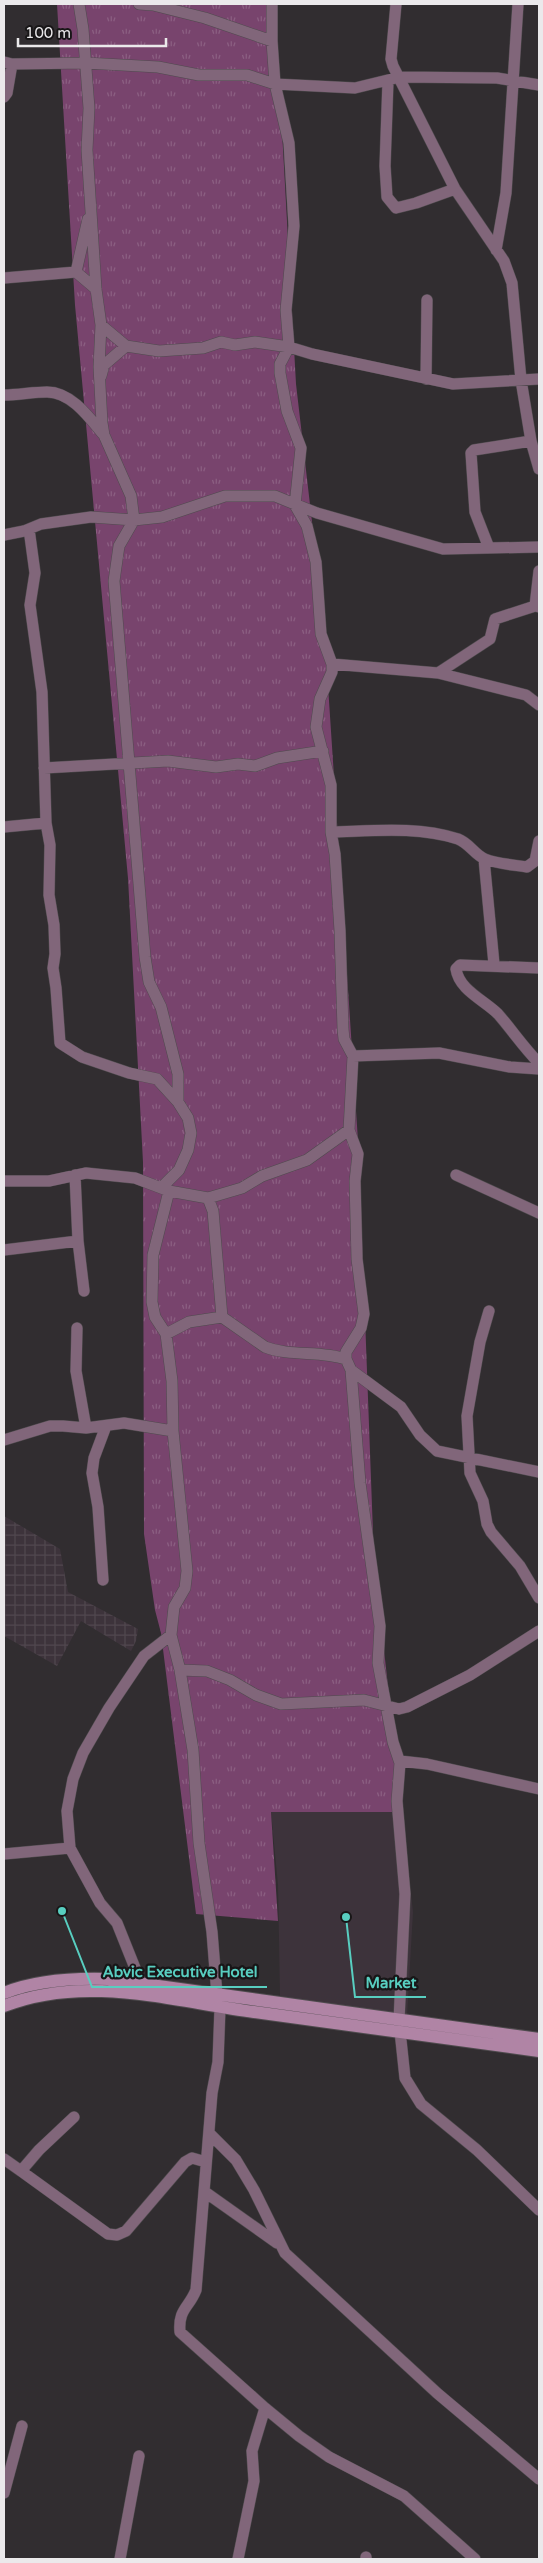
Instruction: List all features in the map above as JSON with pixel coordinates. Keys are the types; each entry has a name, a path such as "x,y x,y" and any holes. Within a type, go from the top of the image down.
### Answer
{"main road":[{"path":"4,1993 44,1982 81,1978 141,1983 219,2001"},
{"path":"4,2006 46,1994 86,1990 125,1992 219,2001 400,2026 539,2051"},
{"path":"400,2026 539,2039"}],"street":[{"path":"138,4 153,5 205,18 272,41"},
{"path":"166,1334 190,1322 222,1317 265,1348 290,1354 342,1355 357,1338 364,1314 357,1259 355,1181 358,1154 349,1130 353,1056 344,1039 343,1030 340,931 335,854 331,832 331,784 316,727 320,699 332,672 332,664 321,634 318,572 306,526 295,505 302,448 287,411 280,364 289,347 286,310 294,226 294,197 289,143 275,84 272,4"},
{"path":"396,4 391,59 454,189 504,261 512,283 521,380 531,441 539,469"},
{"path":"496,250 506,193 511,81 518,4"},
{"path":"81,5 89,108 87,150 96,289 101,325 99,367 104,435"},
{"path":"4,97 7,93 8,63 86,63 158,67 199,75 239,74 275,84 355,88 400,77 496,78 539,85"},
{"path":"388,81 384,166 386,197 396,208 454,189"},
{"path":"76,272 91,208"},
{"path":"4,278 76,272 96,289"},
{"path":"426,379 427,300"},
{"path":"101,325 126,346 164,351 203,348 222,342 235,345 255,342 289,347 426,379 464,385 539,379"},
{"path":"101,378 104,365 126,346"},
{"path":"4,394 50,391 61,395 84,411 104,435 131,496 134,520 119,546 114,581 128,762 144,957 149,982 161,1007 178,1074 178,1102"},
{"path":"489,548 475,512 471,452 531,441"},
{"path":"4,535 30,529 41,524 90,517 134,520 162,517 226,496 275,496 285,498 295,505 318,513 437,547 454,550 539,547"},
{"path":"306,526 318,513"},
{"path":"30,529 34,573 30,605 42,692 46,823 50,846 49,896 54,925 55,954 53,968 60,1042 64,1048 82,1057 129,1073 158,1079 178,1102 188,1118 191,1133 188,1150 179,1170 166,1189 154,1249 152,1290 156,1317 166,1334 172,1381 173,1431 187,1571 185,1588 174,1607 171,1636 180,1670 194,1750 199,1843 212,1932 219,2001 218,2062 212,2093 196,2290 182,2311 179,2319 180,2332 265,2408 328,2457 404,2496 475,2559"},
{"path":"438,673 490,639 495,619 537,606 539,571"},
{"path":"332,664 438,673 526,695 539,705"},
{"path":"44,768 168,761 216,767 238,764 255,766 277,758 323,751"},
{"path":"4,827 46,823"},
{"path":"331,832 398,830 424,832 459,839 468,844 484,859 527,867 531,866 535,861 539,842"},
{"path":"484,859 494,964"},
{"path":"539,968 494,964 460,965 456,969 457,977 470,992 497,1014 539,1063"},
{"path":"353,1056 439,1053 510,1067 539,1069"},
{"path":"4,1181 49,1181 86,1173 135,1178 166,1189 208,1198 242,1188 262,1176 307,1160 349,1130"},
{"path":"75,1175 78,1241 84,1291"},
{"path":"456,1175 539,1213"},
{"path":"208,1198 213,1211 222,1317"},
{"path":"4,1250 78,1241"},
{"path":"489,1311 480,1342 467,1416 470,1473 483,1501 487,1524 520,1566 539,1598"},
{"path":"77,1328 76,1371 86,1428"},
{"path":"342,1355 351,1370 401,1407 420,1435 437,1452 539,1472"},
{"path":"351,1370 360,1483 380,1626 378,1663 393,1742 400,1761 397,1801 405,1894 400,2026 405,2078 421,2104 477,2150 539,2210"},
{"path":"4,1440 50,1426 86,1428 124,1423 173,1431"},
{"path":"103,1580 98,1507 92,1473 94,1458 106,1426"},
{"path":"180,1670 207,1671 230,1680 262,1698 282,1704 304,1705 332,1701 364,1700 399,1708 407,1707 470,1675 539,1631"},
{"path":"141,1983 117,1923 100,1903 70,1848 67,1811 73,1779 83,1754 128,1677 144,1656 171,1636"},
{"path":"400,1761 427,1764 539,1789"},
{"path":"4,1854 70,1848"},
{"path":"21,2172 39,2150 74,2117"},
{"path":"209,2133 236,2160 254,2190 279,2244"},
{"path":"4,2159 108,2234 117,2235 126,2231 185,2162 192,2158 206,2162"},
{"path":"205,2192 279,2244 314,2281 373,2335 539,2479"},
{"path":"238,2559 254,2481 252,2451 265,2408"},
{"path":"4,2493 22,2426"},
{"path":"120,2559 139,2456"}],"shaded area":[{"path":"4,1516 60,1549 68,1592 138,1629 136,1641 131,1651 81,1621 57,1666 4,1636"},
{"path":"271,1812 402,1812 413,1912 407,2017 280,1996 278,1885"}],"green space":[{"path":"57,4 275,4 296,384 324,625 359,1156 374,1560 402,1812 271,1812 278,1921 196,1914 161,1633 155,1610 144,1534 143,1162 128,878 75,305"}],"place":[{"name":"Abvic Executive Hotel","path":"62,1911"},
{"name":"Market","path":"346,1917"}]}
